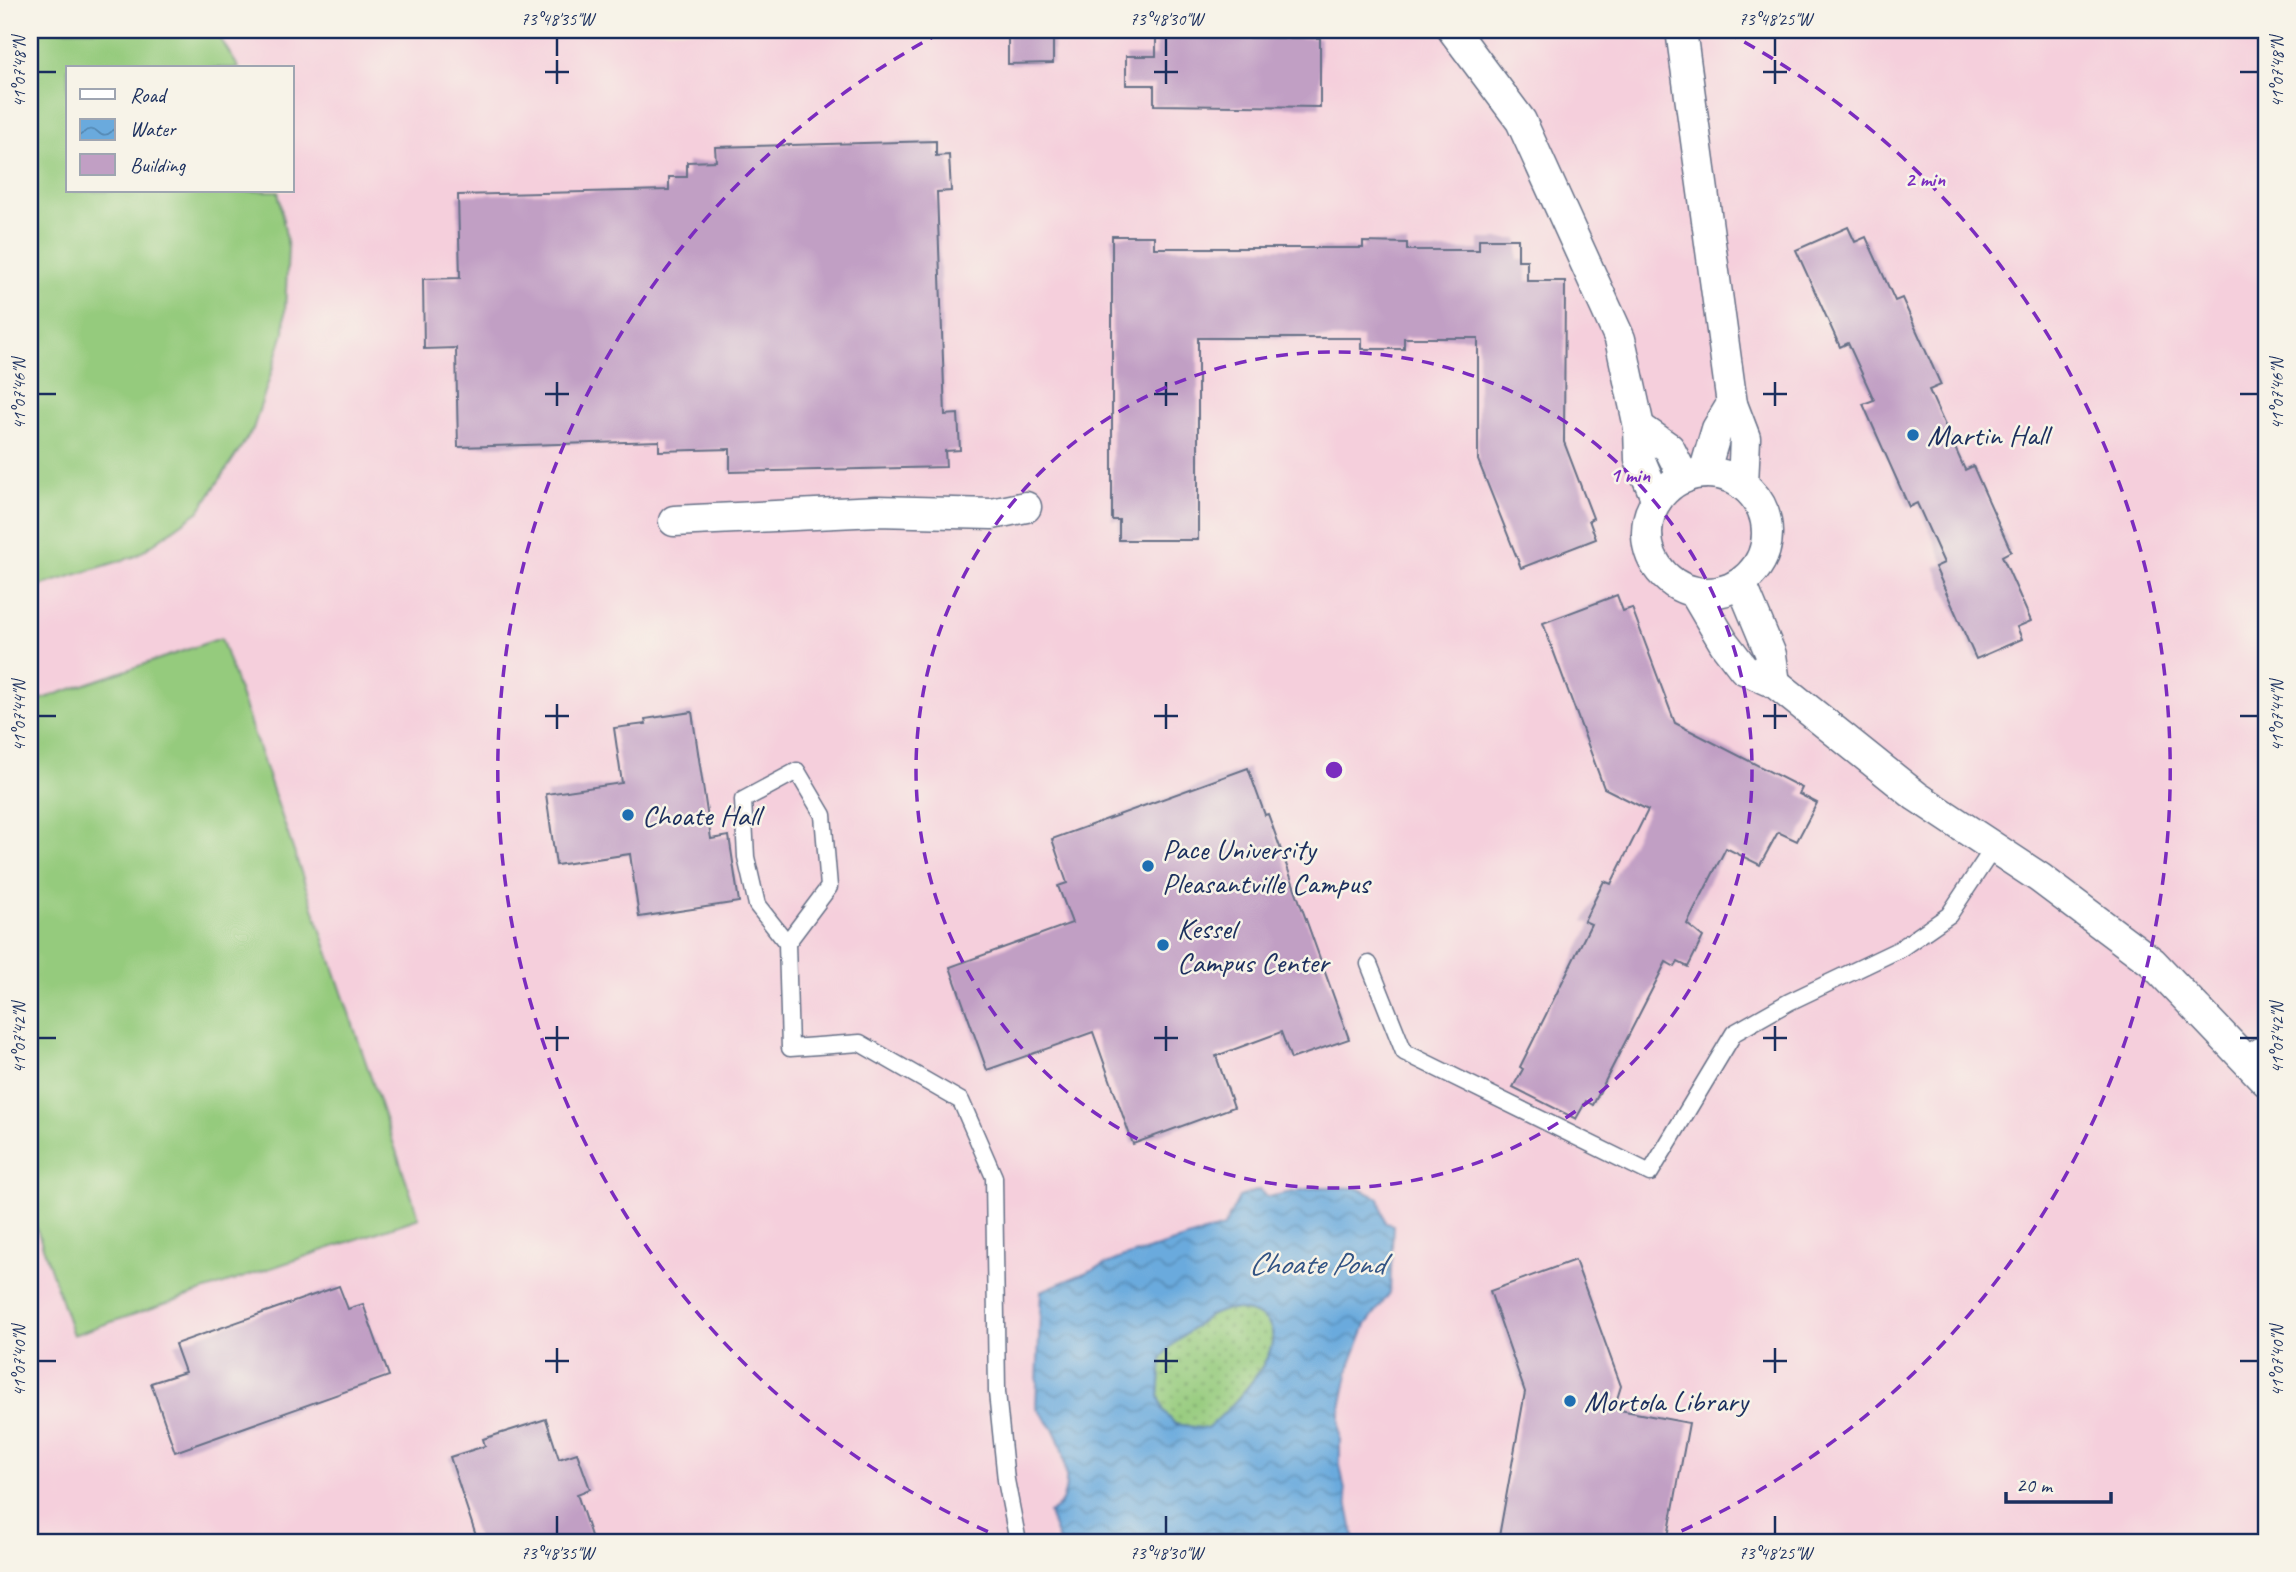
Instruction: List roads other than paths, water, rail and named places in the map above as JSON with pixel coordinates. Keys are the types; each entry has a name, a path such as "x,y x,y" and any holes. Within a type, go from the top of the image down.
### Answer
{"street":[{"path":"1453,30 1521,121 1620,339 1639,427 1640,460 1657,500"},
{"path":"1681,30 1732,404 1745,438 1743,485"},
{"path":"1639,427 1669,448 1694,475 1725,475 1743,485 1756,499 1765,516 1768,535 1759,562 1741,583 1710,593 1694,592 1665,576 1655,562 1647,530 1657,500 1694,475 1732,404"},
{"path":"674,521 877,512 1005,514 1026,507"},
{"path":"1741,583 1771,655 1774,683"},
{"path":"1694,592 1724,643 1744,669 1774,683 1916,796 1994,847 2152,961 2255,1051 2266,1081"}],"lane":[{"path":"787,943 829,887 822,815 797,771 743,800 746,856 757,905 787,943 790,1048 860,1043 961,1101 994,1177 997,1392 1006,1480 1018,1542"},
{"path":"1369,964 1404,1052 1650,1173 1734,1033 1789,1002 1899,949 1949,915 1994,847"}],"water":[{"name":"Choate Pond","path":"1318,1187 1357,1188 1379,1198 1385,1223 1393,1225 1390,1293 1366,1325 1349,1369 1340,1413 1340,1465 1355,1542 1059,1542 1049,1513 1063,1498 1066,1487 1065,1462 1058,1438 1036,1407 1041,1291 1121,1258 1224,1227 1239,1197 1259,1190 1267,1197","holes":["1227,1309 1256,1314 1270,1325 1272,1341 1266,1360 1254,1379 1207,1429 1175,1424 1164,1412 1159,1396 1162,1358 1170,1347 1208,1316"]}],"place":[{"name":"Martin Hall","path":"1913,435"},
{"name":"Choate Hall","path":"628,815"},
{"name":"Pace University Pleasantville Campus","path":"1148,866"},
{"name":"Kessel Campus Center","path":"1163,945"},
{"name":"Mortola Library","path":"1570,1401"}]}
